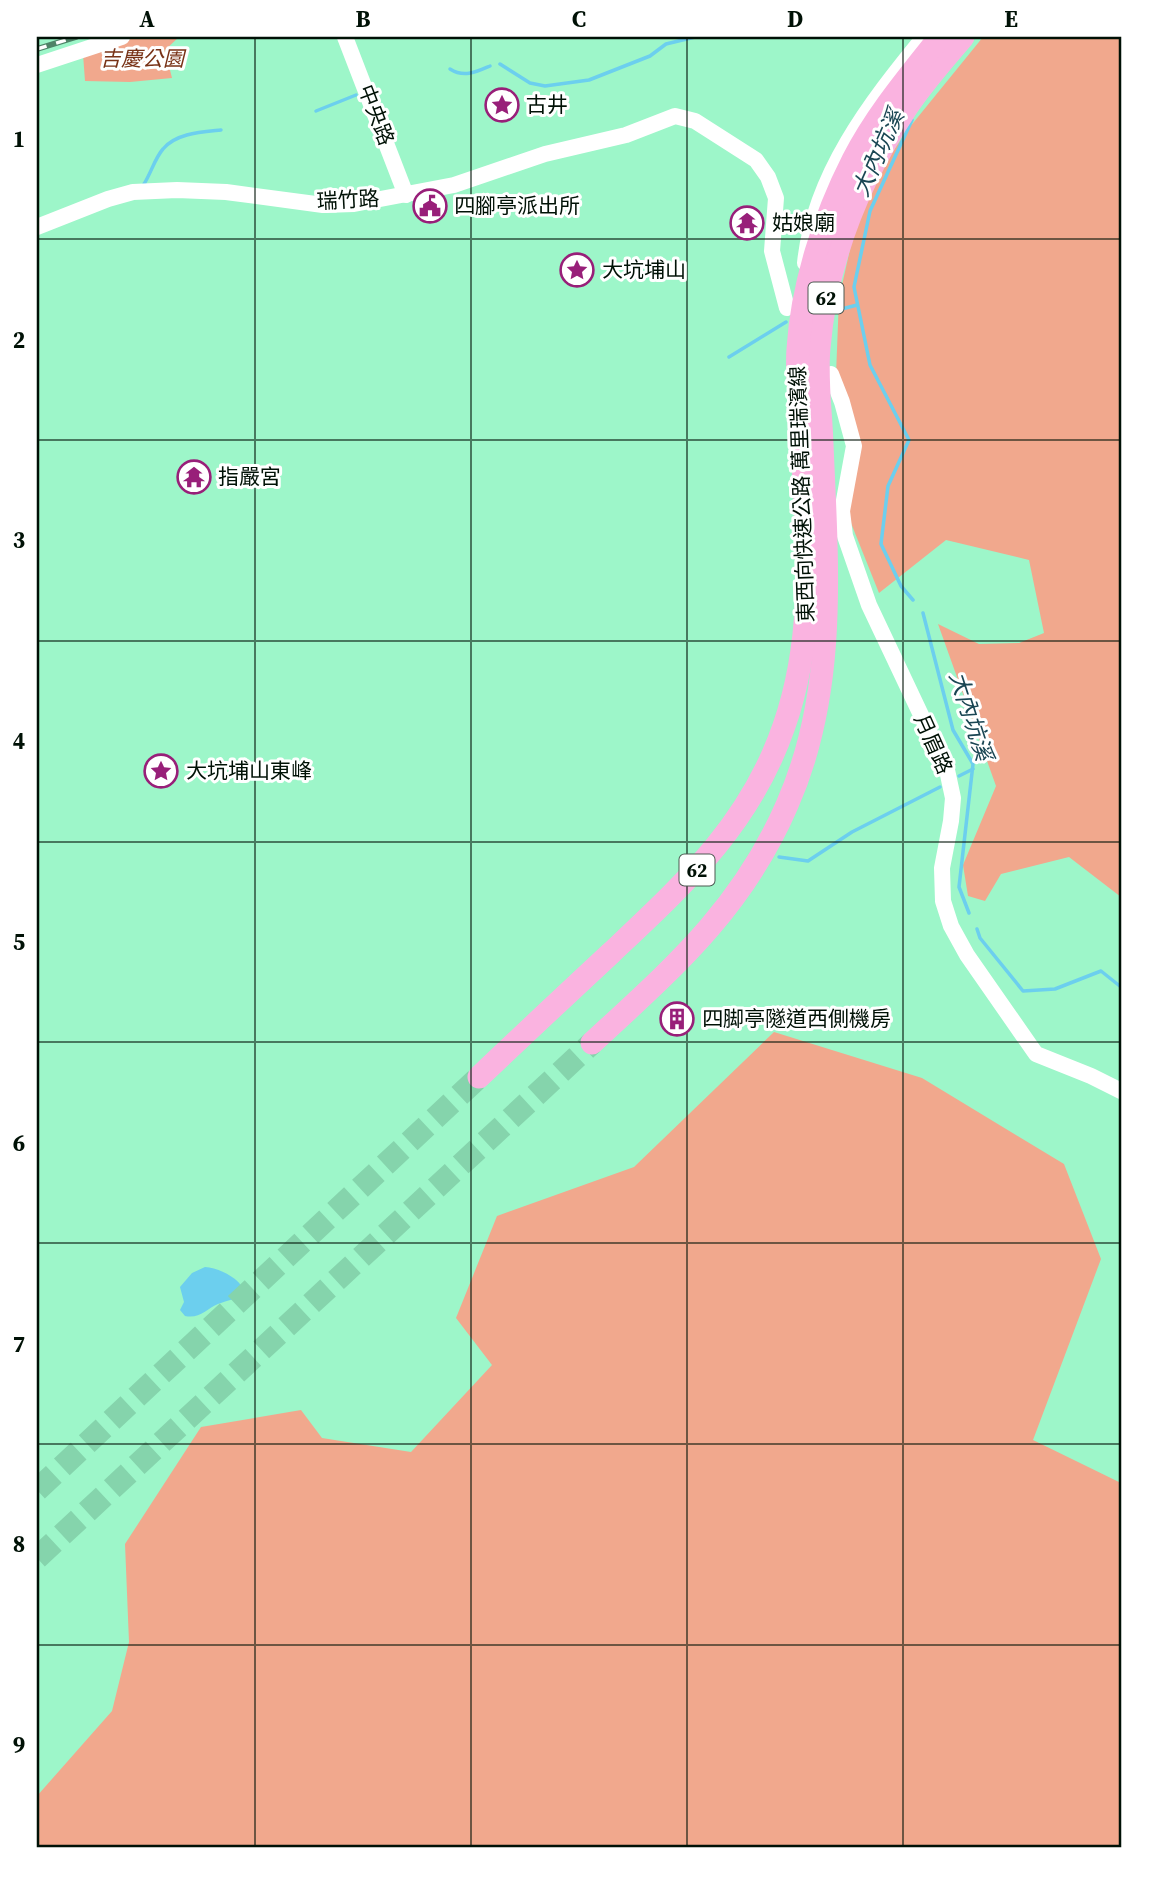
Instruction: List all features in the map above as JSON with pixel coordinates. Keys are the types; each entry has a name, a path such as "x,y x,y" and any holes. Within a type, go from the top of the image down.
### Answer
{"highway":[{"name":"東西向快速公路 萬里瑞濱線","path":"592,1043 681,961 709,930 742,887 788,805 819,700 825,650 818,596 798,350 805,301 815,256 831,208 854,158 894,96 940,37"},
{"name":"東西向快速公路 萬里瑞濱線","path":"479,1077 686,883 744,809 765,771 784,728 818,596 818,351 824,303 832,271 850,214 872,166 908,105 963,37"}],"street":[{"path":"37,65 121,37"},
{"name":"中央路","path":"345,37 406,195"},
{"name":"瑞竹路","path":"37,227 133,192 226,192 323,205 354,204 406,195 454,186 545,154 626,135 675,116 695,121 755,160 768,177 776,198 772,251 792,314 818,200 849,136 924,37"},
{"name":"月眉路","path":"831,374 854,446 842,511 845,536 869,605 947,770 953,798 942,867 943,901 951,926 967,955 1036,1054 1121,1091"}],"green space":[{"name":"吉慶公園","path":"137,37 179,37 165,50 172,78 130,82 85,81 83,54"},
{"path":"983,37 1121,37 1121,897 1069,857 1001,874 985,901 968,896 963,865 996,786 938,624 979,644 1019,643 1044,633 1029,560 946,540 879,593 847,513 860,446 836,375 839,298 854,232 868,188 909,128"},
{"path":"774,1032 922,1078 1064,1164 1101,1259 1033,1440 1121,1483 1121,1847 37,1847 37,1796 112,1711 129,1642 125,1544 201,1427 301,1410 322,1438 411,1452 492,1365 456,1318 497,1216 634,1167"}],"water":[{"path":"205,1267 228,1275 239,1282 245,1292 199,1315 185,1316 180,1310 184,1302 180,1287 192,1273"}],"waterway":[{"path":"500,64 530,83 545,86 589,80 650,56 666,44 695,37"},
{"path":"450,69 465,74 490,66"},
{"path":"316,111 356,95"},
{"name":"大內坑溪","path":"912,120 870,211 854,287 870,365 909,440 888,486 881,544 901,586 913,600"},
{"path":"144,184 168,144 190,134 221,130"},
{"path":"834,311 857,305"},
{"path":"729,357 786,322"},
{"name":"大內坑溪","path":"923,613 953,730 973,764 959,887 969,913"},
{"path":"959,776 973,769"},
{"path":"779,857 808,861 852,832 940,787"},
{"name":"大內坑溪","path":"977,929 980,938 1023,991 1055,989 1101,971 1121,987"}],"tunnel":[{"path":"37,1558 592,1043"},
{"path":"37,1490 479,1077"}],"railway":[{"path":"37,49 76,37"}],"place":[{"name":"古井","path":"502,105"},
{"name":"四腳亭派出所","path":"430,206"},
{"name":"姑娘廟","path":"747,223"},
{"name":"大坑埔山","path":"577,270"},
{"name":"指嚴宮","path":"194,477"},
{"name":"大坑埔山東峰","path":"161,771"},
{"name":"四脚亭隧道西側機房","path":"677,1019"}]}
